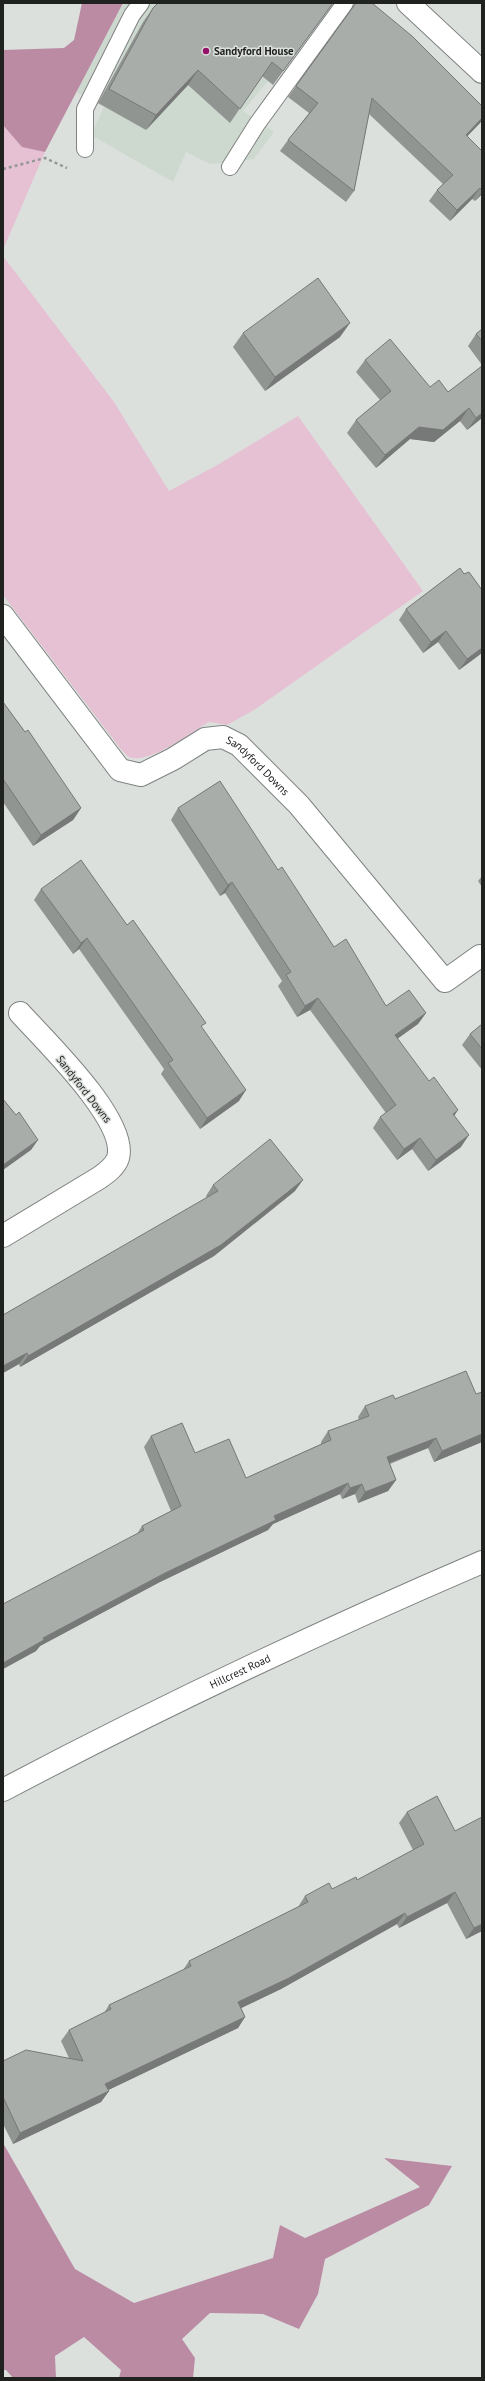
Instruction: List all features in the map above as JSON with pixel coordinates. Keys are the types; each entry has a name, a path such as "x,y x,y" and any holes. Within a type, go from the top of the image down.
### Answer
{"street":[{"path":"408,3 482,72"},
{"name":"Sandyford Downs","path":"3,616 120,770 141,775 172,759 205,739 223,737 239,746 299,805 445,981 480,956"},
{"name":"Sandyford Downs","path":"3,1236 111,1170 118,1159 117,1140 110,1118 75,1074 20,1013"},
{"name":"Hillcrest Road","path":"3,1790 110,1733 248,1666 482,1562"}],"lane":[{"path":"85,149 85,109 132,15 141,3"},
{"path":"230,167 257,124 345,3"}],"path":[{"path":"3,169 45,158 70,169"}],"shaded area":[{"path":"82,3 123,3 45,152 22,147 3,125 3,50 64,48 74,40"},
{"path":"123,3 333,3 243,111 274,132 254,159 210,164 186,152 173,182 91,135 104,107 76,92"},
{"path":"3,114 45,152 3,250"},
{"path":"3,256 114,402 169,491 219,464 298,416 423,591 254,710 227,725 209,722 158,752 137,758 129,757 120,748 3,595"},
{"path":"3,2143 75,2269 134,2303 273,2258 280,2225 305,2238 420,2187 384,2158 452,2166 429,2205 325,2259 318,2294 299,2329 263,2314 210,2313 182,2339 195,2358 193,2378 119,2378 121,2370 84,2337 55,2356 56,2378 13,2378 6,2370 3,2370"}],"building":[{"name":"Sandyford House","path":"158,3 333,3 283,71 272,62 240,109 198,70 156,115 109,89 153,8"},
{"path":"356,3 372,3 412,36 482,106 482,118 466,135 482,151 482,190 480,188 457,210 437,190 453,175 372,98 354,191 288,140 318,103 296,86"},
{"path":"318,278 350,323 275,377 243,333"},
{"path":"482,329 482,341 476,334"},
{"path":"390,339 430,387 439,380 448,392 482,366 482,413 476,418 469,408 443,430 419,427 385,455 356,420 391,391 365,360"},
{"path":"460,568 464,574 469,572 482,590 482,648 467,659 446,631 431,642 406,609"},
{"path":"3,702 25,732 28,730 81,808 41,835 3,779"},
{"path":"220,781 278,870 282,867 334,947 346,939 386,1006 409,990 426,1013 395,1035 429,1081 434,1077 458,1110 453,1114 469,1135 436,1160 420,1138 404,1149 380,1117 396,1105 318,998 305,1006 286,975 291,972 232,882 228,885 178,808"},
{"path":"81,860 127,925 133,920 206,1023 201,1026 246,1090 207,1118 168,1063 173,1060 87,938 81,943 41,889"},
{"path":"482,1024 482,1049 470,1034"},
{"path":"3,1099 16,1115 19,1112 38,1140 3,1165"},
{"path":"270,1139 303,1180 221,1245 28,1356 27,1353 3,1366 3,1315 218,1191 213,1185"},
{"path":"466,1371 476,1394 482,1392 482,1434 442,1451 436,1438 387,1457 396,1480 365,1492 362,1484 350,1488 348,1483 274,1516 276,1520 165,1573 43,1638 44,1640 3,1663 3,1604 144,1530 142,1526 181,1506 151,1436 182,1423 195,1453 229,1439 246,1478 331,1440 328,1431 369,1416 365,1406 393,1395 395,1399"},
{"path":"437,1796 455,1831 482,1817 482,1924 474,1928 455,1892 407,1917 405,1913 289,1978 238,2002 245,2017 105,2084 109,2091 20,2133 3,2097 3,2061 26,2050 83,2061 69,2030 111,2009 109,2005 191,1966 189,1961 308,1902 305,1896 329,1883 332,1889 356,1877 357,1880 424,1844 407,1812"}],"place":[{"name":"Sandyford House","path":"206,51"}]}
